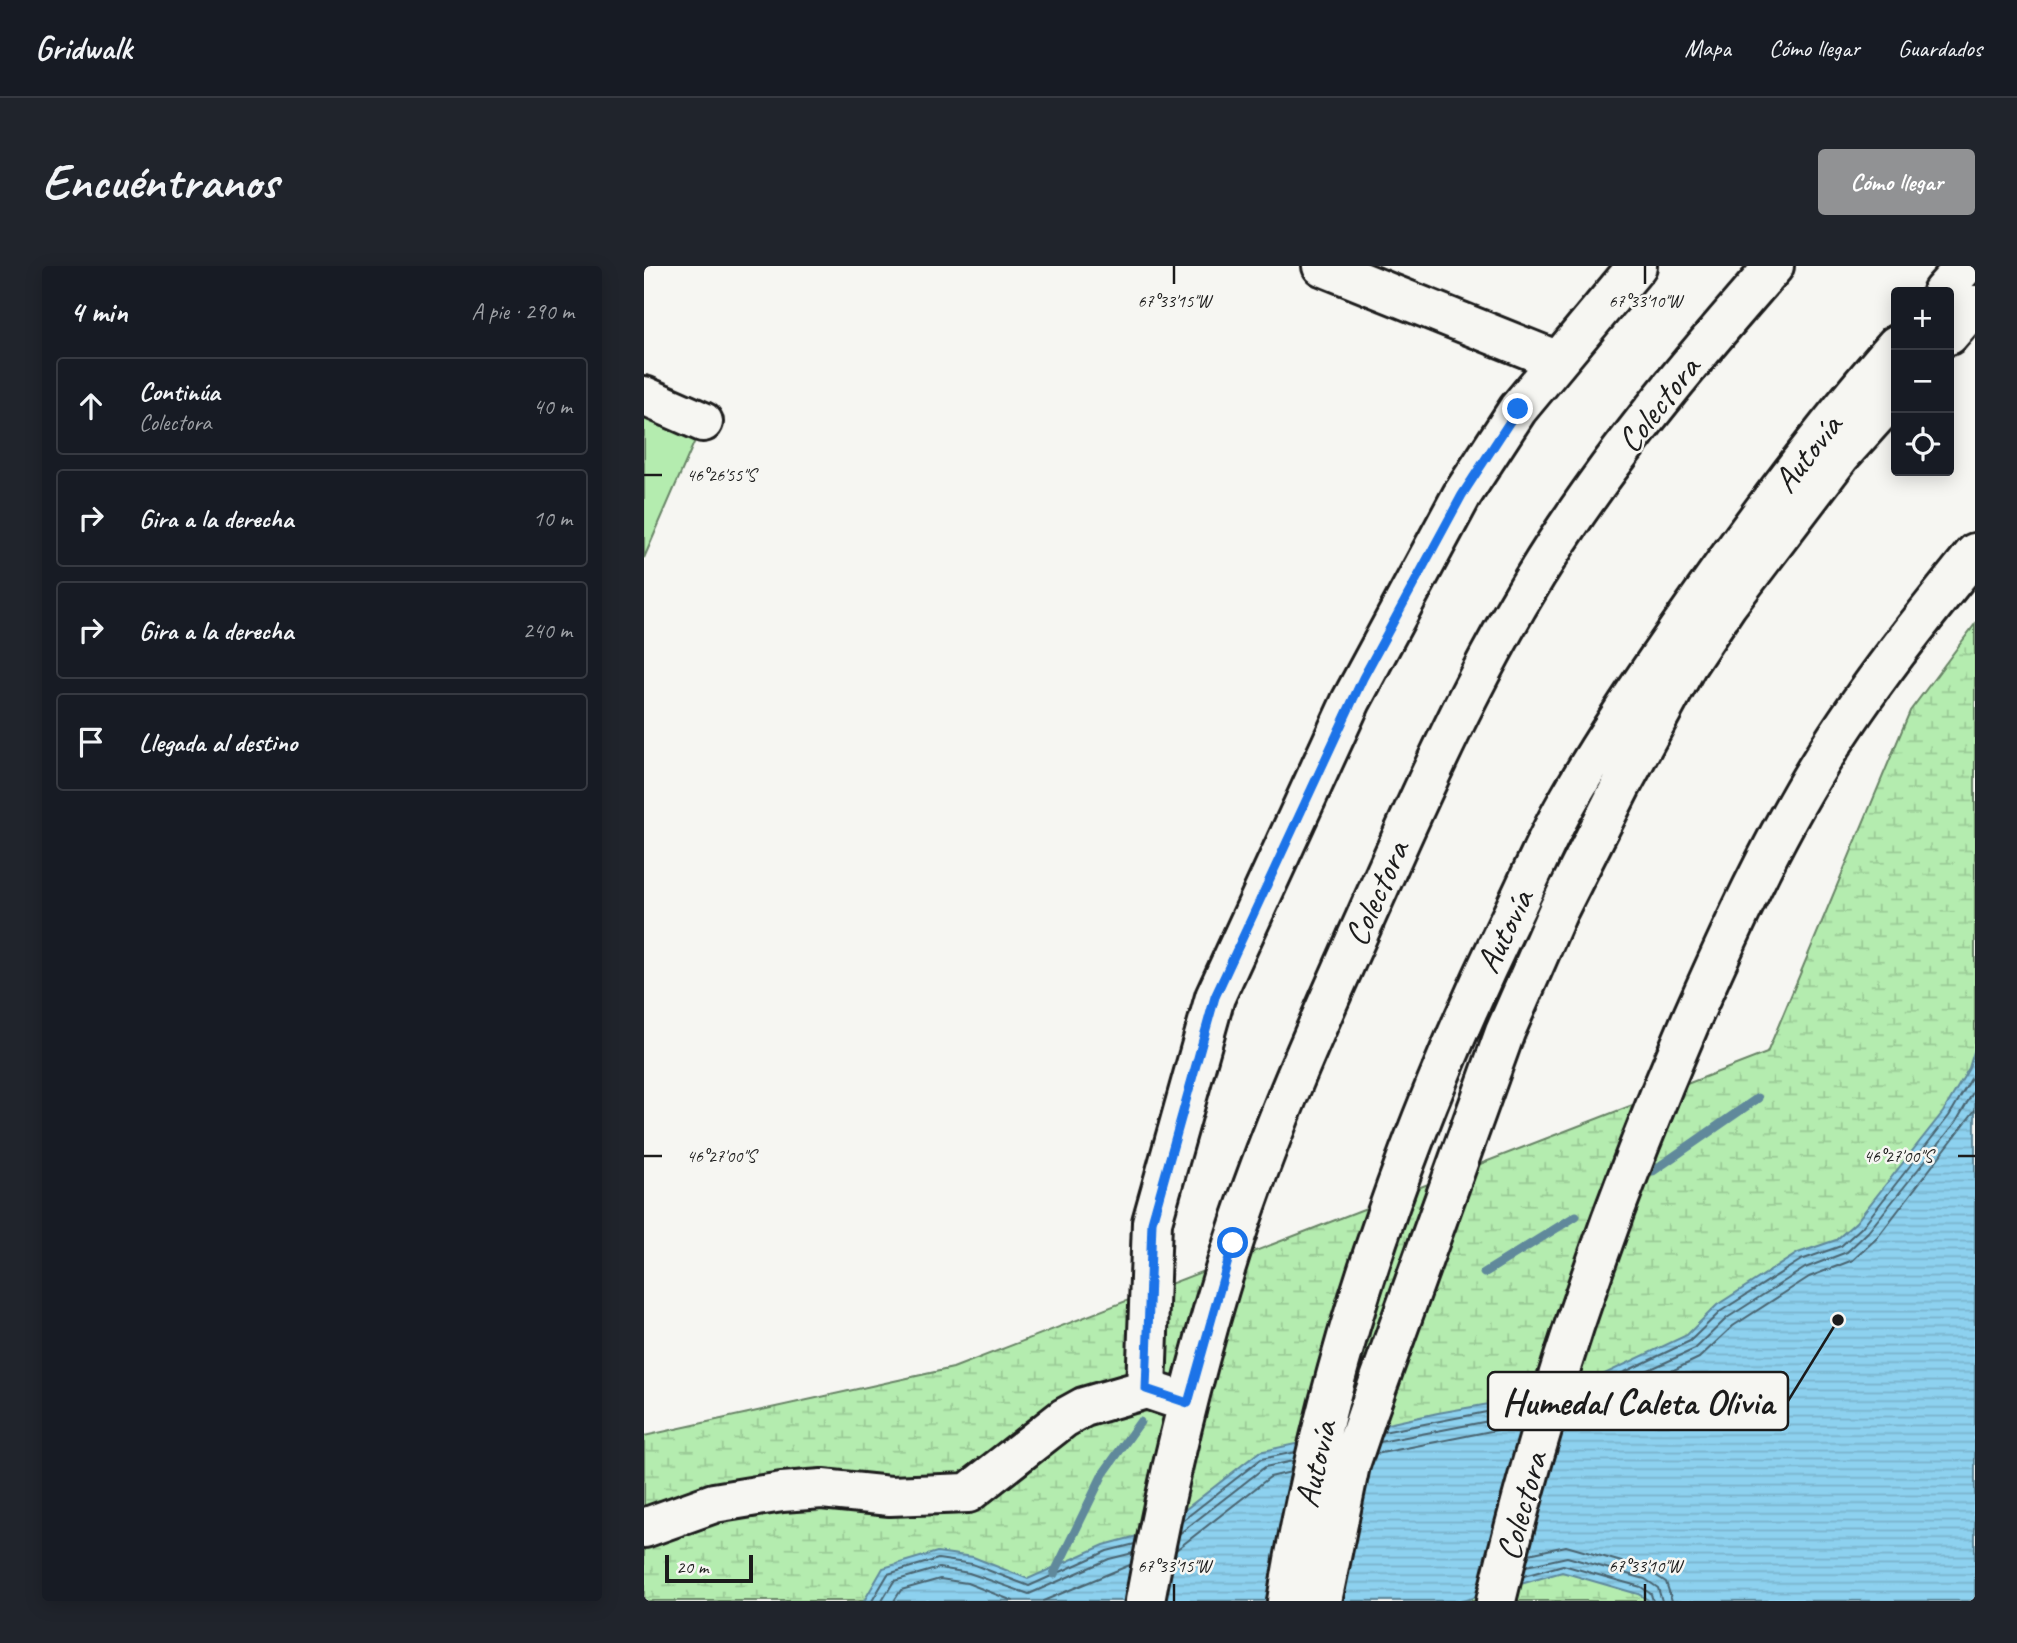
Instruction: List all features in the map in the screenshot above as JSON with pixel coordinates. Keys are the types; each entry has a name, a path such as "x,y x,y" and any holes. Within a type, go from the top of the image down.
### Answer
{"street":[{"path":"1322,266 1558,361"},
{"path":"1146,1389 1152,1222 1215,997 1363,678 1462,495 1518,409 1637,266"},
{"name":"Colectora","path":"1145,1601 1170,1470 1233,1243 1274,1132 1323,1013 1452,724 1508,618 1576,513 1666,389 1774,266"},
{"path":"1946,287 1965,266"},
{"path":"1954,329 1975,305"},
{"name":"Autovía","path":"1287,1601 1324,1424 1353,1307 1415,1136 1473,995 1564,807 1628,703 1753,524 1830,421 1892,350"},
{"path":"644,396 703,422"},
{"name":"Autovía","path":"1322,1601 1350,1465 1368,1412 1504,1032 1558,912 1687,664 1727,605 1841,455 1891,400"},
{"name":"Colectora","path":"1496,1601 1554,1387 1622,1189 1727,938 1821,762 1873,683 1975,553"},
{"path":"644,1528 714,1503 782,1492 822,1489 890,1496 968,1493 1074,1412 1114,1396 1146,1389 1188,1403"}],"green space":[{"path":"644,396 703,422 644,558"},
{"path":"1975,624 1975,1601 644,1601 644,1436 953,1368 1767,1053 1910,711"}],"water":[{"path":"1975,1048 1975,1601 1650,1601 1638,1594 1562,1572 1462,1601 864,1601 883,1568 937,1552 973,1557 1028,1579 1104,1545 1159,1530 1259,1452 1438,1413 1573,1389 1687,1335 1717,1305 1798,1253 1836,1240 1856,1222 1943,1112 1969,1068"}],"waterway":[{"path":"1653,1171 1758,1098"},
{"path":"1484,1273 1576,1216"},
{"path":"1054,1574 1103,1474 1140,1422"}],"place":[{"name":"Humedal Caleta Olivia","path":"1838,1320"}],"route":[{"path":"1233,1243 1188,1403 1146,1389 1152,1222 1215,997 1351,701 1462,495 1518,409"}]}
